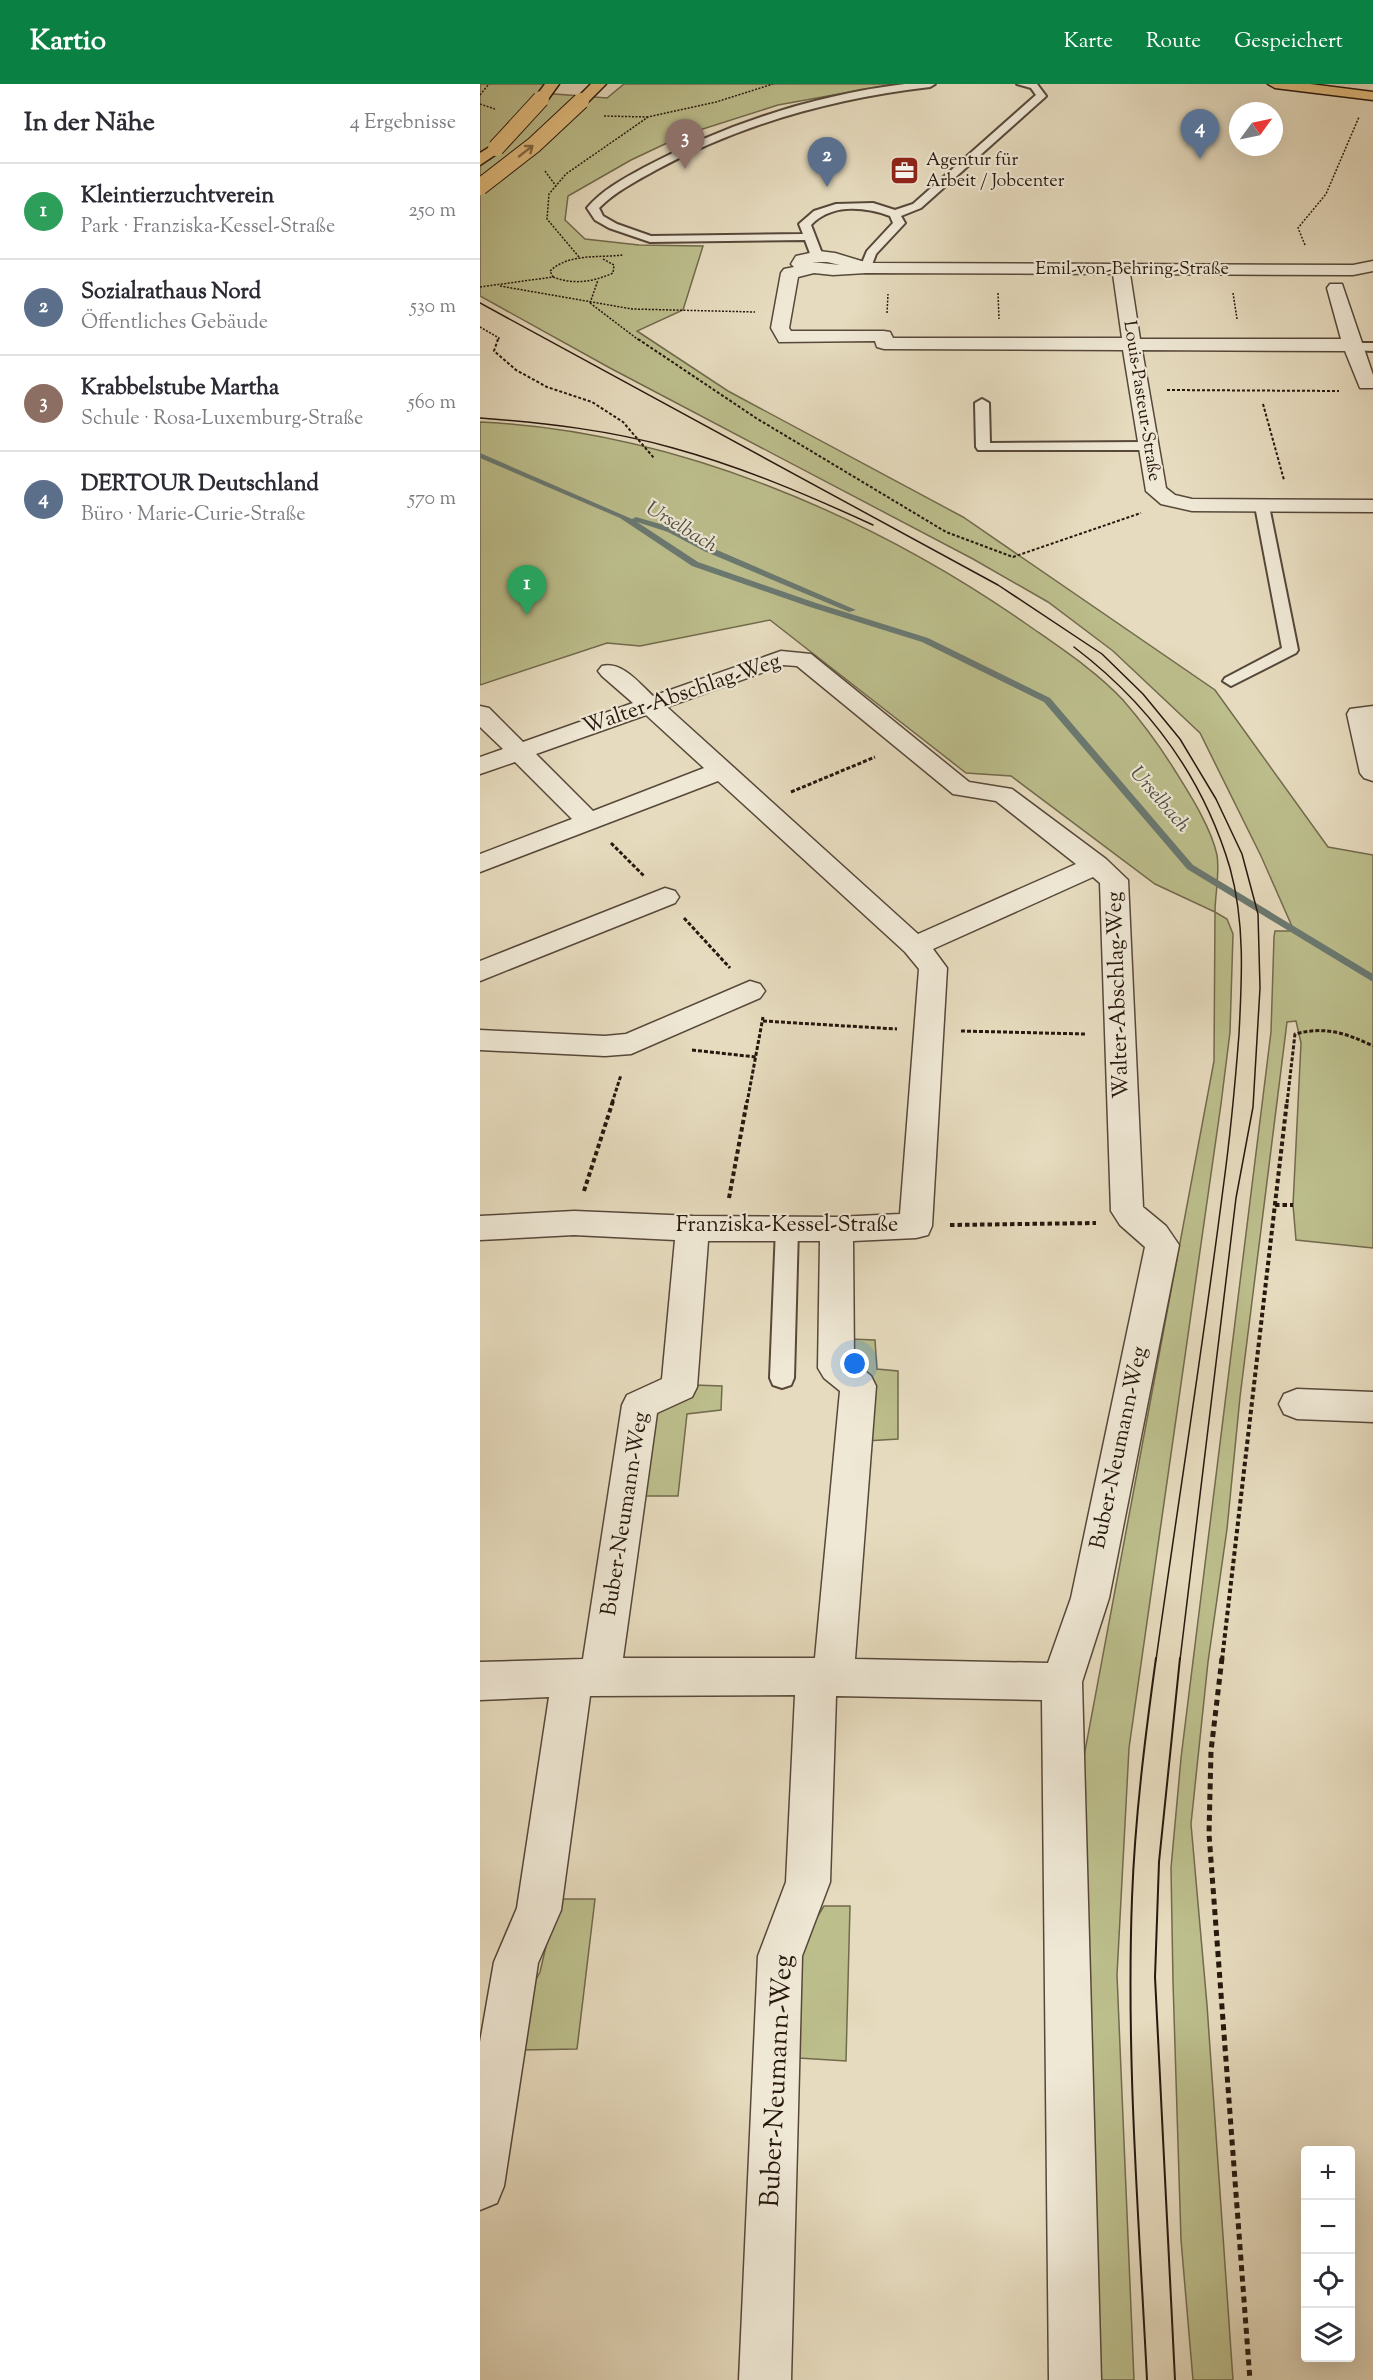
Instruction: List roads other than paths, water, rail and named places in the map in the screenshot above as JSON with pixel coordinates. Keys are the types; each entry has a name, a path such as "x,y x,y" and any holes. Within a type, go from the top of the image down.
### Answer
{"main road":[{"path":"549,100 552,84"},
{"path":"480,160 569,84"},
{"path":"580,101 590,84"},
{"path":"480,187 534,145 599,84"},
{"path":"1275,84 1373,96"},
{"path":"1331,84 1373,89"}],"street":[{"name":"Emil-von-Behring-Straße","path":"814,262 836,257 866,268 1121,271 1353,270 1373,266"},
{"path":"814,262 789,273 780,328 785,338 799,335 884,336 884,343 1000,345 1352,346"},
{"name":"Louis-Pasteur-Straße","path":"1121,271 1147,447 1156,491 1168,501 1192,505 1373,506"},
{"path":"1336,288 1352,346 1367,384"},
{"name":"Walter-Abschlag-Weg","path":"480,766 781,658 803,659 962,789 1003,794 1114,880 1128,1211 1138,1223"},
{"name":"Franziska-Kessel-Straße","path":"480,1228 574,1223 693,1228 837,1229 916,1226 933,968 915,946 651,705 610,671"},
{"path":"480,712 589,821"},
{"path":"1373,713 1359,714 1373,773"},
{"path":"480,864 722,770"},
{"path":"915,946 1096,865"},
{"path":"480,972 665,897"},
{"path":"480,1040 605,1046 631,1044 750,991"},
{"name":"Buber-Neumann-Weg","path":"1075,2380 1062,1682 1090,1598 1162,1245 1155,1233 1138,1223"},
{"name":"Buber-Neumann-Weg","path":"480,2186 516,1962 540,1910 640,1405 679,1387 693,1228"},
{"name":"Buber-Neumann-Weg","path":"765,2380 780,1956 808,1882 825,1677 858,1386 837,1368 837,1229"},
{"path":"1298,1404 1373,1407"},
{"path":"480,1681 825,1677 1062,1682"}],"lane":[{"path":"809,237 650,239 613,226 599,218 593,208 604,196 670,157 730,131 846,98 930,84"},
{"path":"814,262 806,224 810,218 827,210 873,206 895,214 917,206 1041,96 1034,86 1022,84"},
{"path":"866,268 871,253 899,223 895,214"},
{"path":"1352,346 1373,348"},
{"path":"982,403 983,447 1147,447"},
{"path":"1231,681 1290,650 1262,506"},
{"path":"783,1378 787,1228"}],"waterway":[{"name":"Urselbach","path":"480,455 623,516 695,564 813,605 925,640 1047,700 1190,867 1373,979"},
{"name":"Urselbach","path":"636,519 671,530 707,549 852,610"}],"tram line":[{"path":"480,303 998,585 1102,654 1143,694 1180,739 1216,799 1242,854 1258,914 1260,988 1253,1107 1236,1198 1180,1660"},
{"path":"480,418 577,428 625,436 673,448 774,482 873,525"},
{"path":"1074,647 1101,669 1149,718 1189,773 1219,835 1230,868 1240,929 1239,1034 1228,1151 1156,1660"},
{"path":"1147,2380 1134,2139 1131,1958 1135,1838 1156,1658"},
{"path":"1175,2380 1155,1977 1159,1862 1180,1658"}],"place":[{"name":"DERTOUR Deutschland","path":"1200,159"},
{"name":"Krabbelstube Martha","path":"685,169"},
{"name":"Agentur für Arbeit / Jobcenter","path":"905,171"},
{"name":"Sozialrathaus Nord","path":"827,187"},
{"name":"Kleintierzuchtverein","path":"527,615"}]}
